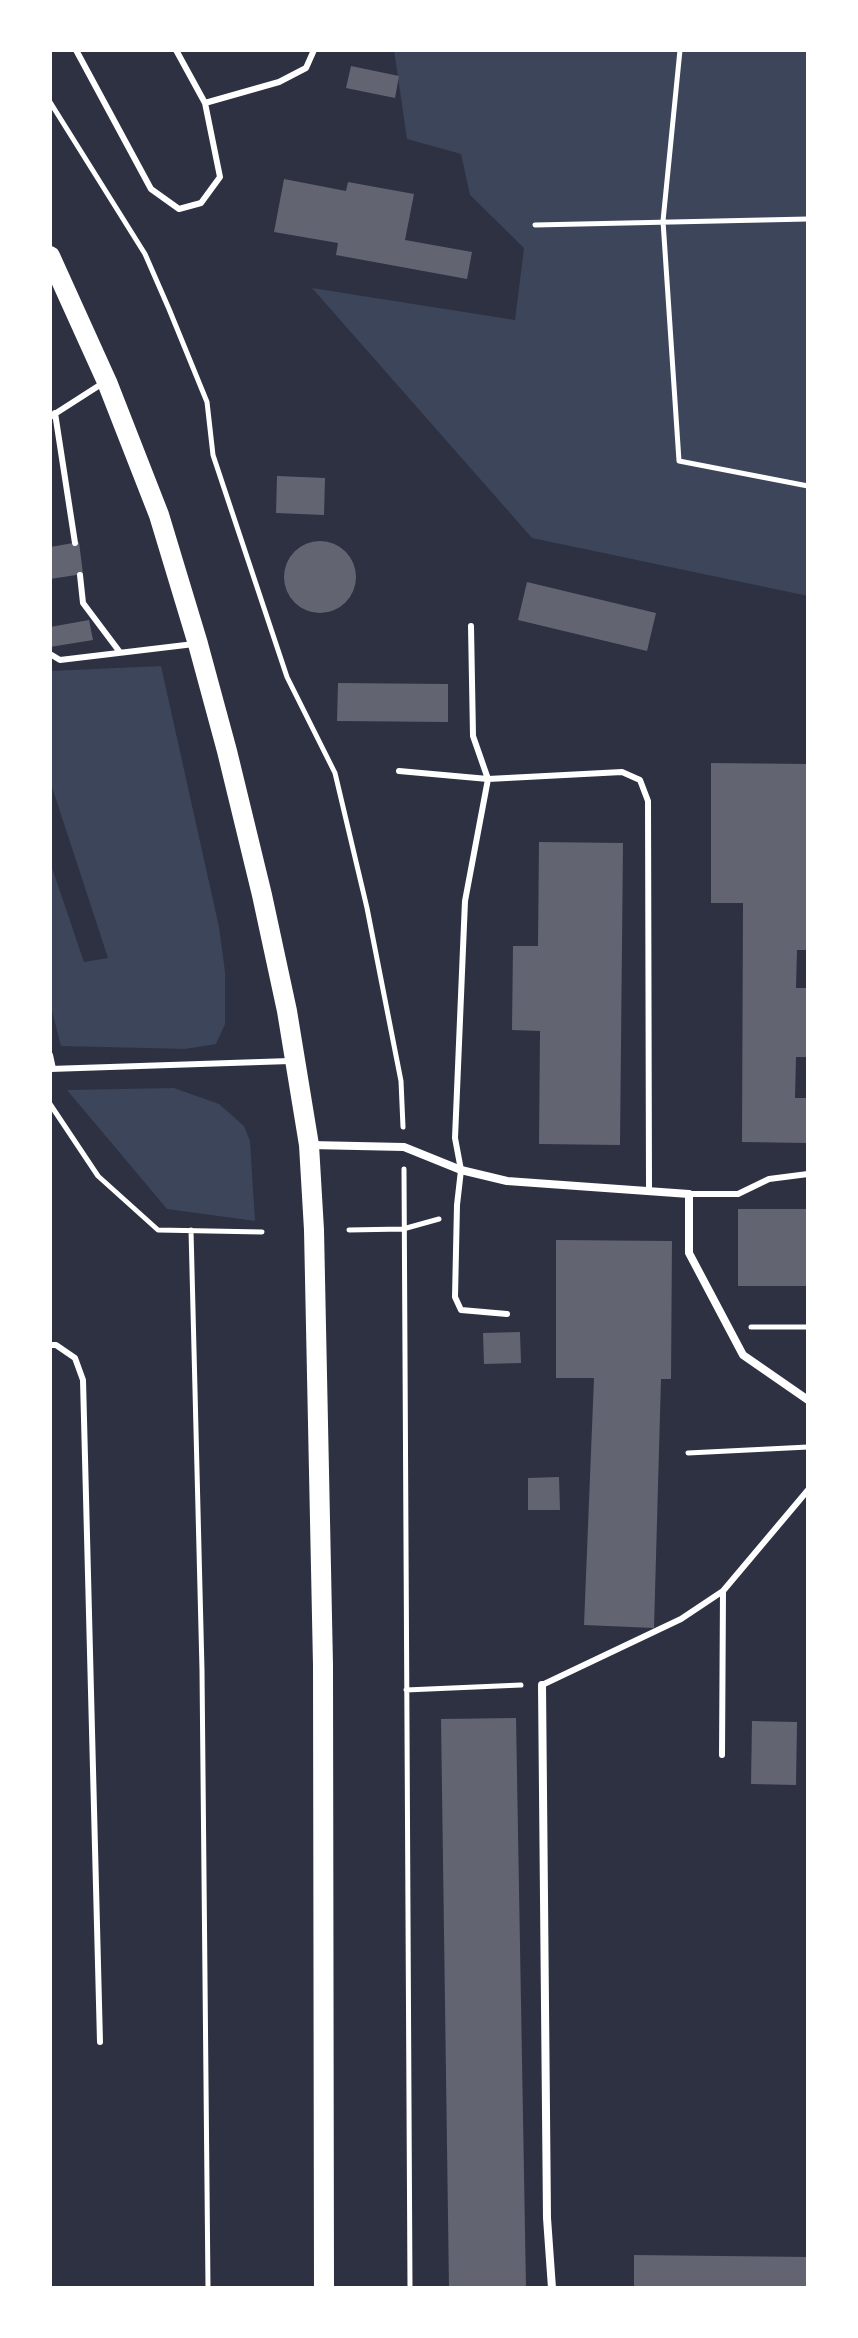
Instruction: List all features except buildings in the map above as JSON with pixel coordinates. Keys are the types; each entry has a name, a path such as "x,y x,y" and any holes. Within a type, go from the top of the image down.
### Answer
{"main road":[{"path":"50,256 107,382 159,515 198,644 262,895 296,1061 309,1145 323,1665 324,2288"}],"street":[{"path":"309,1145 404,1147 461,1170 507,1181 689,1194 689,1253 743,1355 808,1400"},
{"path":"542,1685 547,2218 552,2288"}],"lane":[{"path":"76,50 151,189 179,209 201,203 220,177 205,103 176,50"},
{"path":"205,103 279,82 306,68 314,50"},
{"path":"75,543 52,415 107,382"},
{"path":"80,575 83,603 119,651"},
{"path":"471,626 473,736 488,779 465,901 455,1138 461,1170 456,1304 461,1310 507,1314"},
{"path":"50,654 60,660 198,644"},
{"path":"399,771 488,779 622,772 640,780 648,801 649,1191"},
{"path":"50,1055 52,1069 296,1061"},
{"path":"689,1194 738,1194 769,1179 808,1174"},
{"path":"50,1345 56,1345 75,1358 83,1380 100,2042"},
{"path":"542,1685 681,1619 723,1591 808,1490"},
{"path":"722,1755 723,1591"}],"path":[{"path":"680,50 663,221 679,461 808,486"},
{"path":"50,102 145,254 207,402 213,455 287,677 335,773 367,908 401,1081 404,1147 410,2288"},
{"path":"535,225 808,219"},
{"path":"50,1104 98,1176 158,1230 262,1232"},
{"path":"349,1230 403,1229"},
{"path":"191,1230 202,1670 208,2288"},
{"path":"748,1327 808,1327"},
{"path":"688,1453 808,1447"},
{"path":"406,1690 542,1685"}],"shaded area":[{"path":"394,50 808,50 808,596 532,538 312,288 515,320 524,248 470,195 461,154 407,139"},
{"path":"161,666 219,927 225,972 225,1024 216,1044 185,1049 61,1046 50,1003 50,862 84,962 108,958 50,781 50,671"},
{"path":"174,1088 219,1104 244,1126 250,1141 255,1221 167,1209 67,1090"}]}
